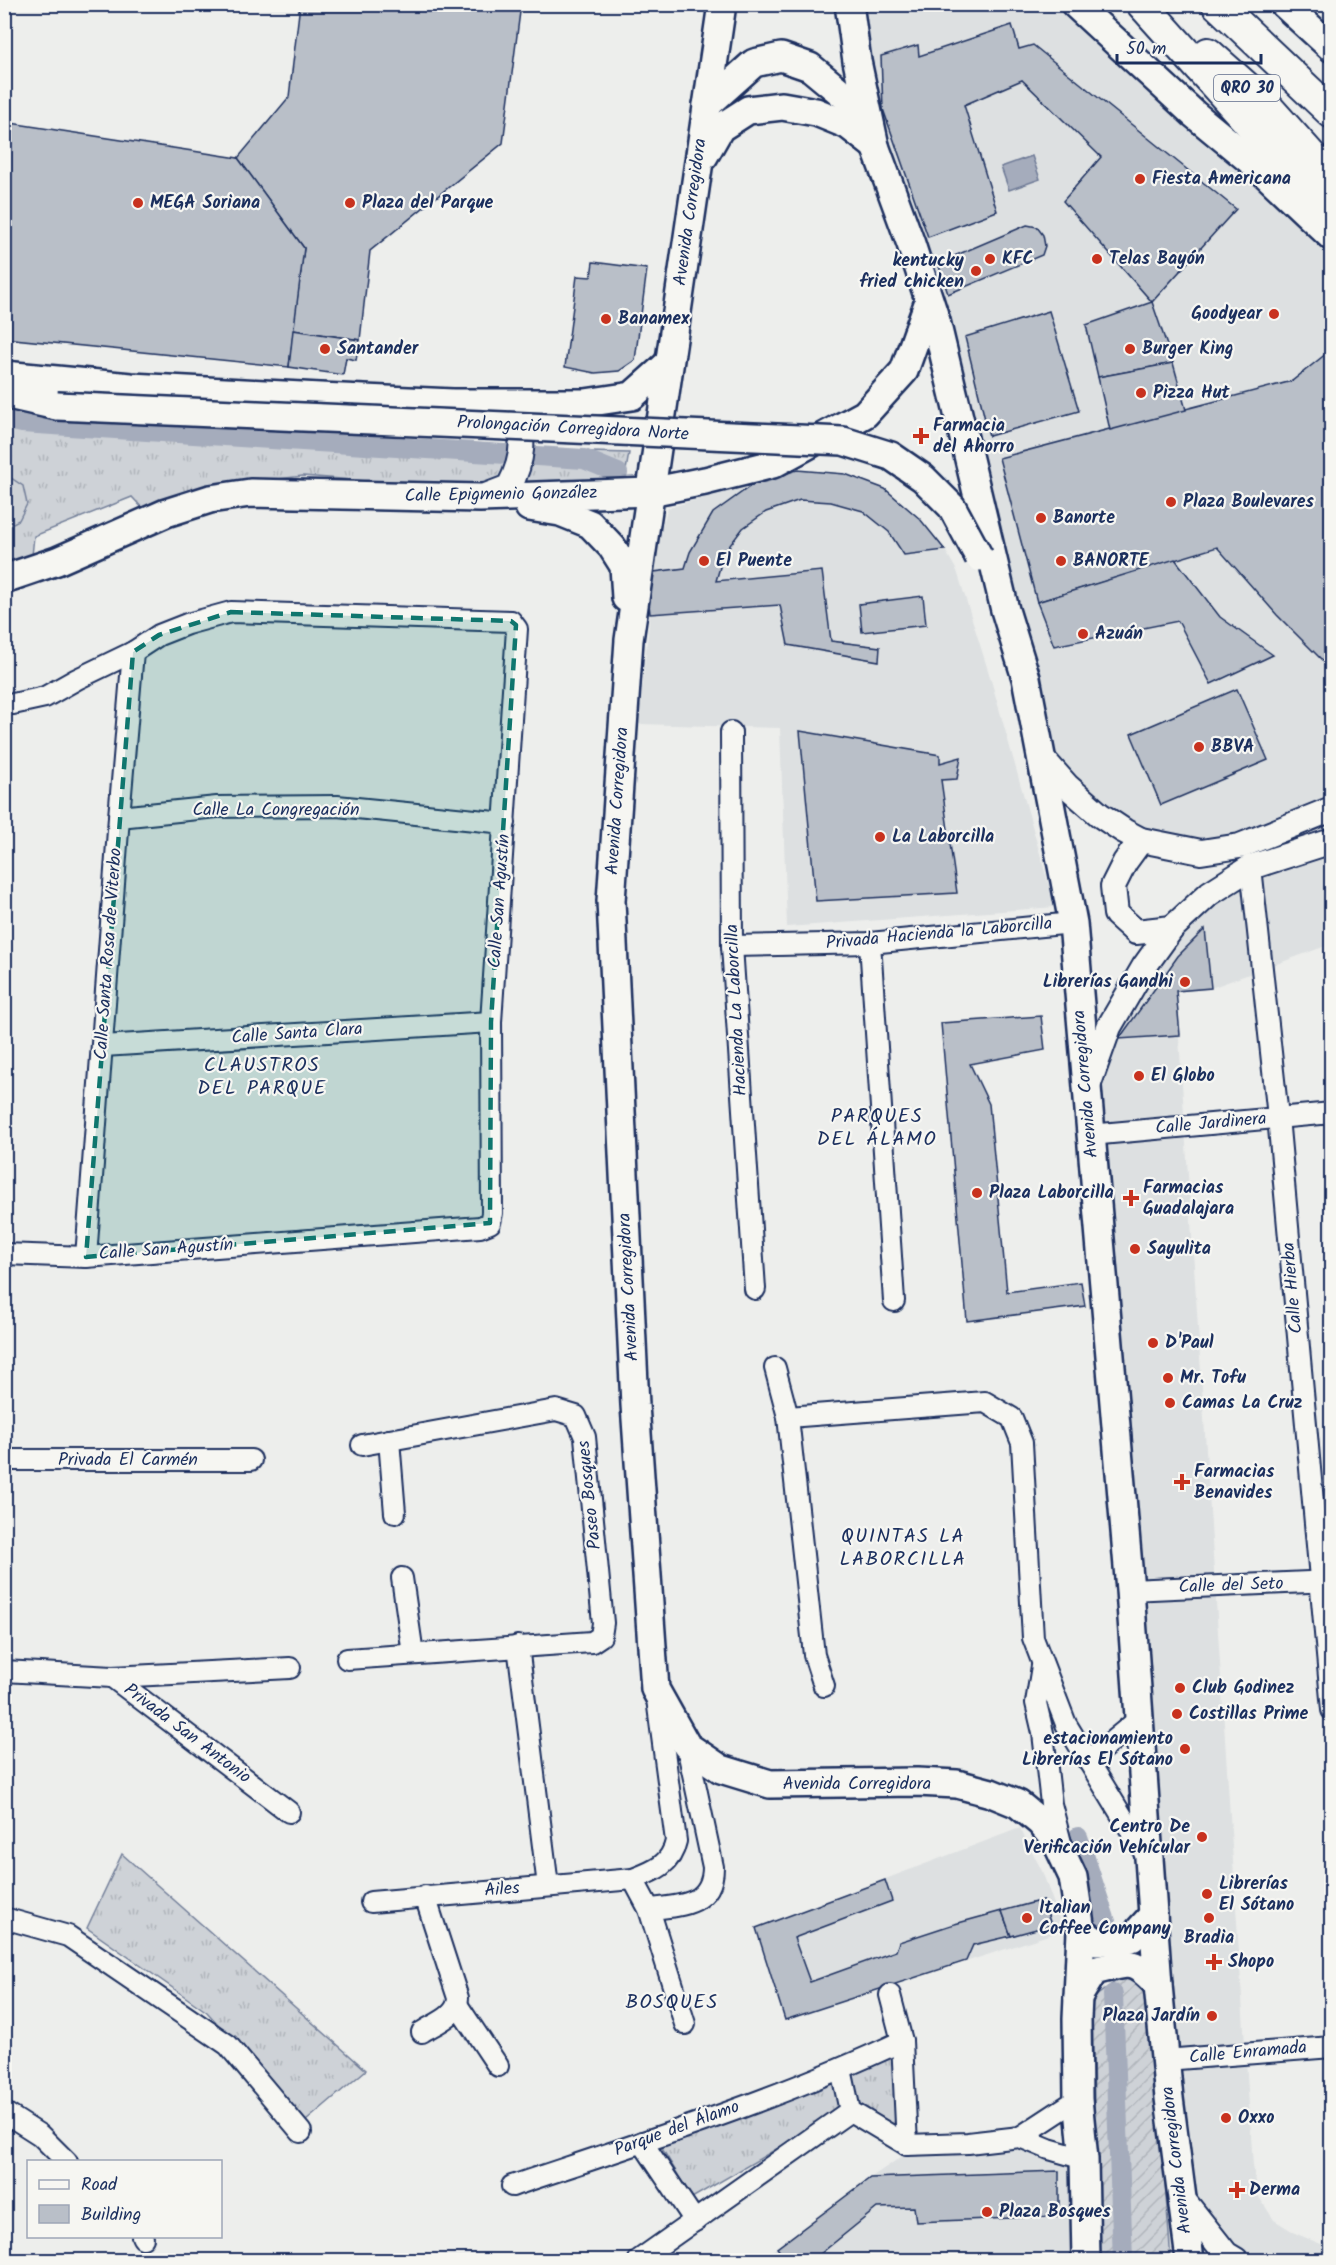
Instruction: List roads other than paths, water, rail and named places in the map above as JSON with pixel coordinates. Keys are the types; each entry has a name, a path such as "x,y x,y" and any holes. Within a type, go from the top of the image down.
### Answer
{"main road":[{"name":"Avenida Corregidora","path":"722,4 629,640 611,901 635,1405 656,1689 687,1746 721,1769 770,1785 917,1782 957,1784 991,1793 1018,1804 1040,1822 1056,1841 1073,1877 1081,1931 1077,1998 1078,2099 1083,2159 1086,2260"},
{"name":"Avenida Corregidora","path":"849,4 875,146 929,301 1005,610 1026,678 1073,923 1130,1590 1158,1985 1190,2260"},
{"path":"1075,4 1194,114 1257,166 1332,237"},
{"path":"1142,4 1324,206 1332,228"},
{"name":"QRO 30","path":"1154,4 1263,102 1332,179"},
{"name":"QRO 30","path":"1217,4 1332,114"},
{"path":"1284,4 1332,48"},
{"path":"707,105 754,63 781,57 810,67 868,115"},
{"path":"698,165 720,128 748,110 782,106 816,112 848,125 875,146"},
{"name":"Calle Epigmenio González","path":"4,579 57,561 166,513 210,499 249,493 480,498 650,492 773,464 866,414 904,371 929,301"},
{"path":"4,375 131,387 409,402 585,403 632,396 669,363"},
{"name":"Prolongación Corregidora Norte","path":"4,394 57,406 843,441 891,456 923,478 952,507 979,557"},
{"path":"480,498 560,513 590,524 612,547 624,566 629,640"},
{"path":"1081,1931 1096,1941 1132,1938 1153,1915"},
{"path":"1077,1998 1094,1971 1126,1963 1142,1968 1158,1985"}],"street":[{"path":"480,498 509,487 518,470 522,437 516,418 504,404"},
{"name":"Prolongación Corregidora Norte","path":"979,557 1005,610"},
{"name":"Calle San Agustín","path":"4,703 13,704 45,698 77,679 133,652 159,635 187,624 231,612 511,621 517,629 491,1022 492,1213 490,1223 480,1227 86,1257 4,1254"},
{"name":"Calle Santa Rosa de Viterbo","path":"86,1257 118,817 133,652"},
{"name":"Hacienda La Laborcilla","path":"731,732 732,946 755,1289"},
{"path":"1043,759 1067,786 1100,815 1124,831 1141,840 1201,852 1240,846 1332,809"},
{"name":"Calle La Congregación","path":"118,817 217,807 337,807 505,823"},
{"path":"1141,840 1125,862 1113,886 1116,914 1136,932 1172,927"},
{"path":"1086,1091 1109,1027 1143,967 1172,927 1210,893 1251,867 1332,841"},
{"name":"Calle Hierba","path":"1251,867 1325,1581 1332,1710"},
{"name":"Privada Hacienda la Laborcilla","path":"732,946 870,943 1073,923"},
{"path":"870,943 894,1301"},
{"name":"Calle Santa Clara","path":"103,1046 491,1022"},
{"name":"Calle Jardinera","path":"1090,1135 1332,1113"},
{"path":"775,1368 788,1417 814,1655 824,1686"},
{"path":"788,1417 985,1402 1012,1418 1022,1443 1033,1638 1066,1724 1148,1860"},
{"name":"Paseo Bosques","path":"347,1659 592,1642 601,1636 603,1623 585,1437 576,1416 556,1410 362,1445"},
{"path":"389,1440 395,1513"},
{"name":"Privada El Carmén","path":"4,1460 250,1460"},
{"path":"402,1578 413,1654"},
{"name":"Calle del Seto","path":"1130,1590 1325,1581"},
{"path":"518,1646 548,1886"},
{"path":"1042,1663 1036,1703 1043,1733 1051,1804 1061,1837 1062,1855"},
{"name":"Privada San Antonio","path":"112,1677 290,1668"},
{"path":"4,1671 112,1677"},
{"name":"Privada San Antonio","path":"112,1677 290,1812"},
{"name":"Ailes","path":"371,1902 633,1879 668,1862 674,1853 676,1841 656,1689"},
{"path":"1088,1761 1139,1719"},
{"path":"649,1909 681,1906 696,1901 707,1892 713,1880 713,1867 687,1746"},
{"path":"667,1778 695,1781"},
{"path":"633,1879 649,1909 685,2024"},
{"path":"425,1896 458,1998 458,2006 498,2066"},
{"path":"4,1918 68,1936 228,2045 301,2132"},
{"path":"890,1995 902,2041 907,2145"},
{"path":"422,2032 453,2012 458,2006"},
{"name":"Parque del Álamo","path":"512,2186 642,2142 841,2069 902,2041"},
{"name":"Calle Enramada","path":"1165,2060 1332,2047"},
{"path":"841,2069 850,2110 907,2145 968,2143 1020,2137 1078,2099"},
{"path":"639,2260 850,2110"},
{"path":"4,2112 40,2135 65,2160"},
{"path":"1020,2137 1083,2159"},
{"path":"642,2142 694,2221"},
{"path":"1181,2197 1226,2254 1236,2260"}],"water":[{"path":"1032,156 1040,179 1009,190 1001,167"}],"waterway":[{"path":"4,419 22,423 584,459 618,473"},
{"path":"1078,1837 1108,1928"},
{"path":"1113,1994 1123,2260"}],"place":[{"name":"Fiesta Americana","path":"1140,179"},
{"name":"MEGA Soriana","path":"138,203"},
{"name":"Plaza del Parque","path":"350,203"},
{"name":"KFC","path":"990,259"},
{"name":"Telas Bayón","path":"1097,259"},
{"name":"kentucky fried chicken","path":"976,271"},
{"name":"Goodyear","path":"1274,314"},
{"name":"Banamex","path":"606,319"},
{"name":"Santander","path":"325,349"},
{"name":"Burger King","path":"1130,349"},
{"name":"Pizza Hut","path":"1141,393"},
{"name":"Farmacia del Ahorro","path":"921,436"},
{"name":"Plaza Boulevares","path":"1171,502"},
{"name":"Banorte","path":"1041,518"},
{"name":"El Puente","path":"704,561"},
{"name":"BANORTE","path":"1061,561"},
{"name":"Azuán","path":"1083,634"},
{"name":"BBVA","path":"1199,747"},
{"name":"La Laborcilla","path":"880,837"},
{"name":"Librerías Gandhi","path":"1185,982"},
{"name":"El Globo","path":"1139,1076"},
{"name":"Plaza Laborcilla","path":"977,1193"},
{"name":"Farmacias Guadalajara","path":"1131,1198"},
{"name":"Sayulita","path":"1135,1249"},
{"name":"D'Paul","path":"1153,1343"},
{"name":"Mr. Tofu","path":"1168,1378"},
{"name":"Camas La Cruz","path":"1170,1403"},
{"name":"Farmacias Benavides","path":"1182,1482"},
{"name":"Club Godinez","path":"1180,1688"},
{"name":"Costillas Prime","path":"1177,1714"},
{"name":"estacionamiento Librerías El Sótano","path":"1185,1749"},
{"name":"Centro De Verificación Vehícular","path":"1202,1837"},
{"name":"Librerías El Sótano","path":"1207,1894"},
{"name":"Italian Coffee Company","path":"1027,1918"},
{"name":"Bradia","path":"1209,1918"},
{"name":"Shopo","path":"1214,1962"},
{"name":"Plaza Jardín","path":"1212,2016"},
{"name":"Oxxo","path":"1226,2118"},
{"name":"Derma","path":"1237,2190"},
{"name":"Plaza Bosques","path":"987,2212"}],"district":[{"name":"CLAUSTROS DEL PARQUE","path":"262,1078"},
{"name":"PARQUES DEL ÁLAMO","path":"877,1128"},
{"name":"QUINTAS LA LABORCILLA","path":"903,1548"},
{"name":"BOSQUES","path":"672,2003"}]}
